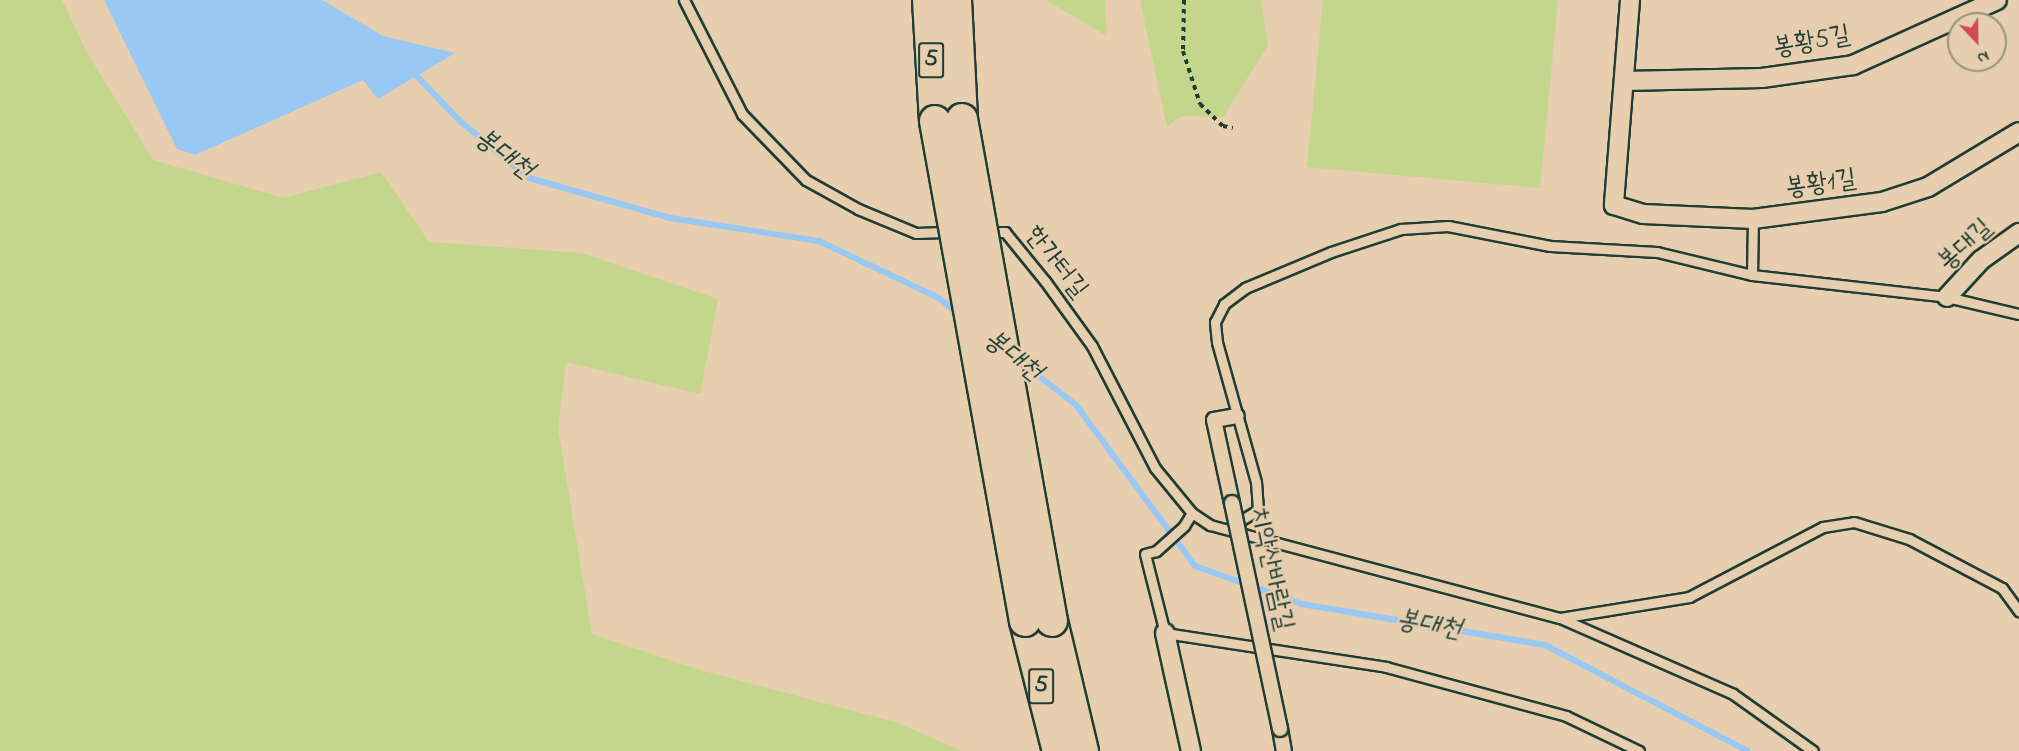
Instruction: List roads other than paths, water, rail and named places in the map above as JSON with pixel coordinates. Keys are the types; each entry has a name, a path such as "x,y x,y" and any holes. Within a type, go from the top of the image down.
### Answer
{"highway":[{"name":"5","path":"928,0 1038,621 1058,751"},
{"name":"5","path":"949,120 956,0"},
{"name":"5","path":"1038,621 1083,751"}],"street":[{"path":"1624,81 1630,0"},
{"name":"봉황5길","path":"1624,81 1762,78 1853,65 1997,0"},
{"name":"봉황1길","path":"1624,81 1614,205 1643,214 1753,219 1891,199 1928,187 2019,132"},
{"name":"봉대길","path":"1947,297 1981,260 2019,233"},
{"name":"치악산바람길","path":"1237,416 1214,420 1284,751"},
{"path":"1165,633 1191,751"}],"lane":[{"name":"한가터길","path":"684,0 742,114 806,180 858,209 916,233 1005,232 1092,346 1155,468 1192,513 1210,525 1560,618 1733,694 1813,751"},
{"path":"1752,275 1753,219"},
{"path":"1224,529 1258,510 1256,482 1217,342 1215,322 1224,304 1245,288 1331,252 1401,229 1448,226 1550,246 1657,252 1752,275 1947,297 2019,314"},
{"path":"1192,513 1184,526 1156,551 1145,554 1165,633 1386,667 1566,716 1639,751"},
{"path":"1560,618 1689,597 1823,527 1854,522 1909,539 2002,588 2019,611"}],"water":[{"path":"104,0 322,0 383,36 455,53 378,99 363,80 195,155 177,149"}],"waterway":[{"name":"봉대천","path":"412,71 460,121 529,178 670,218 819,241 937,297 959,314"},
{"name":"봉대천","path":"1014,357 1076,405 1195,566 1302,604 1545,645 1748,751"}]}
